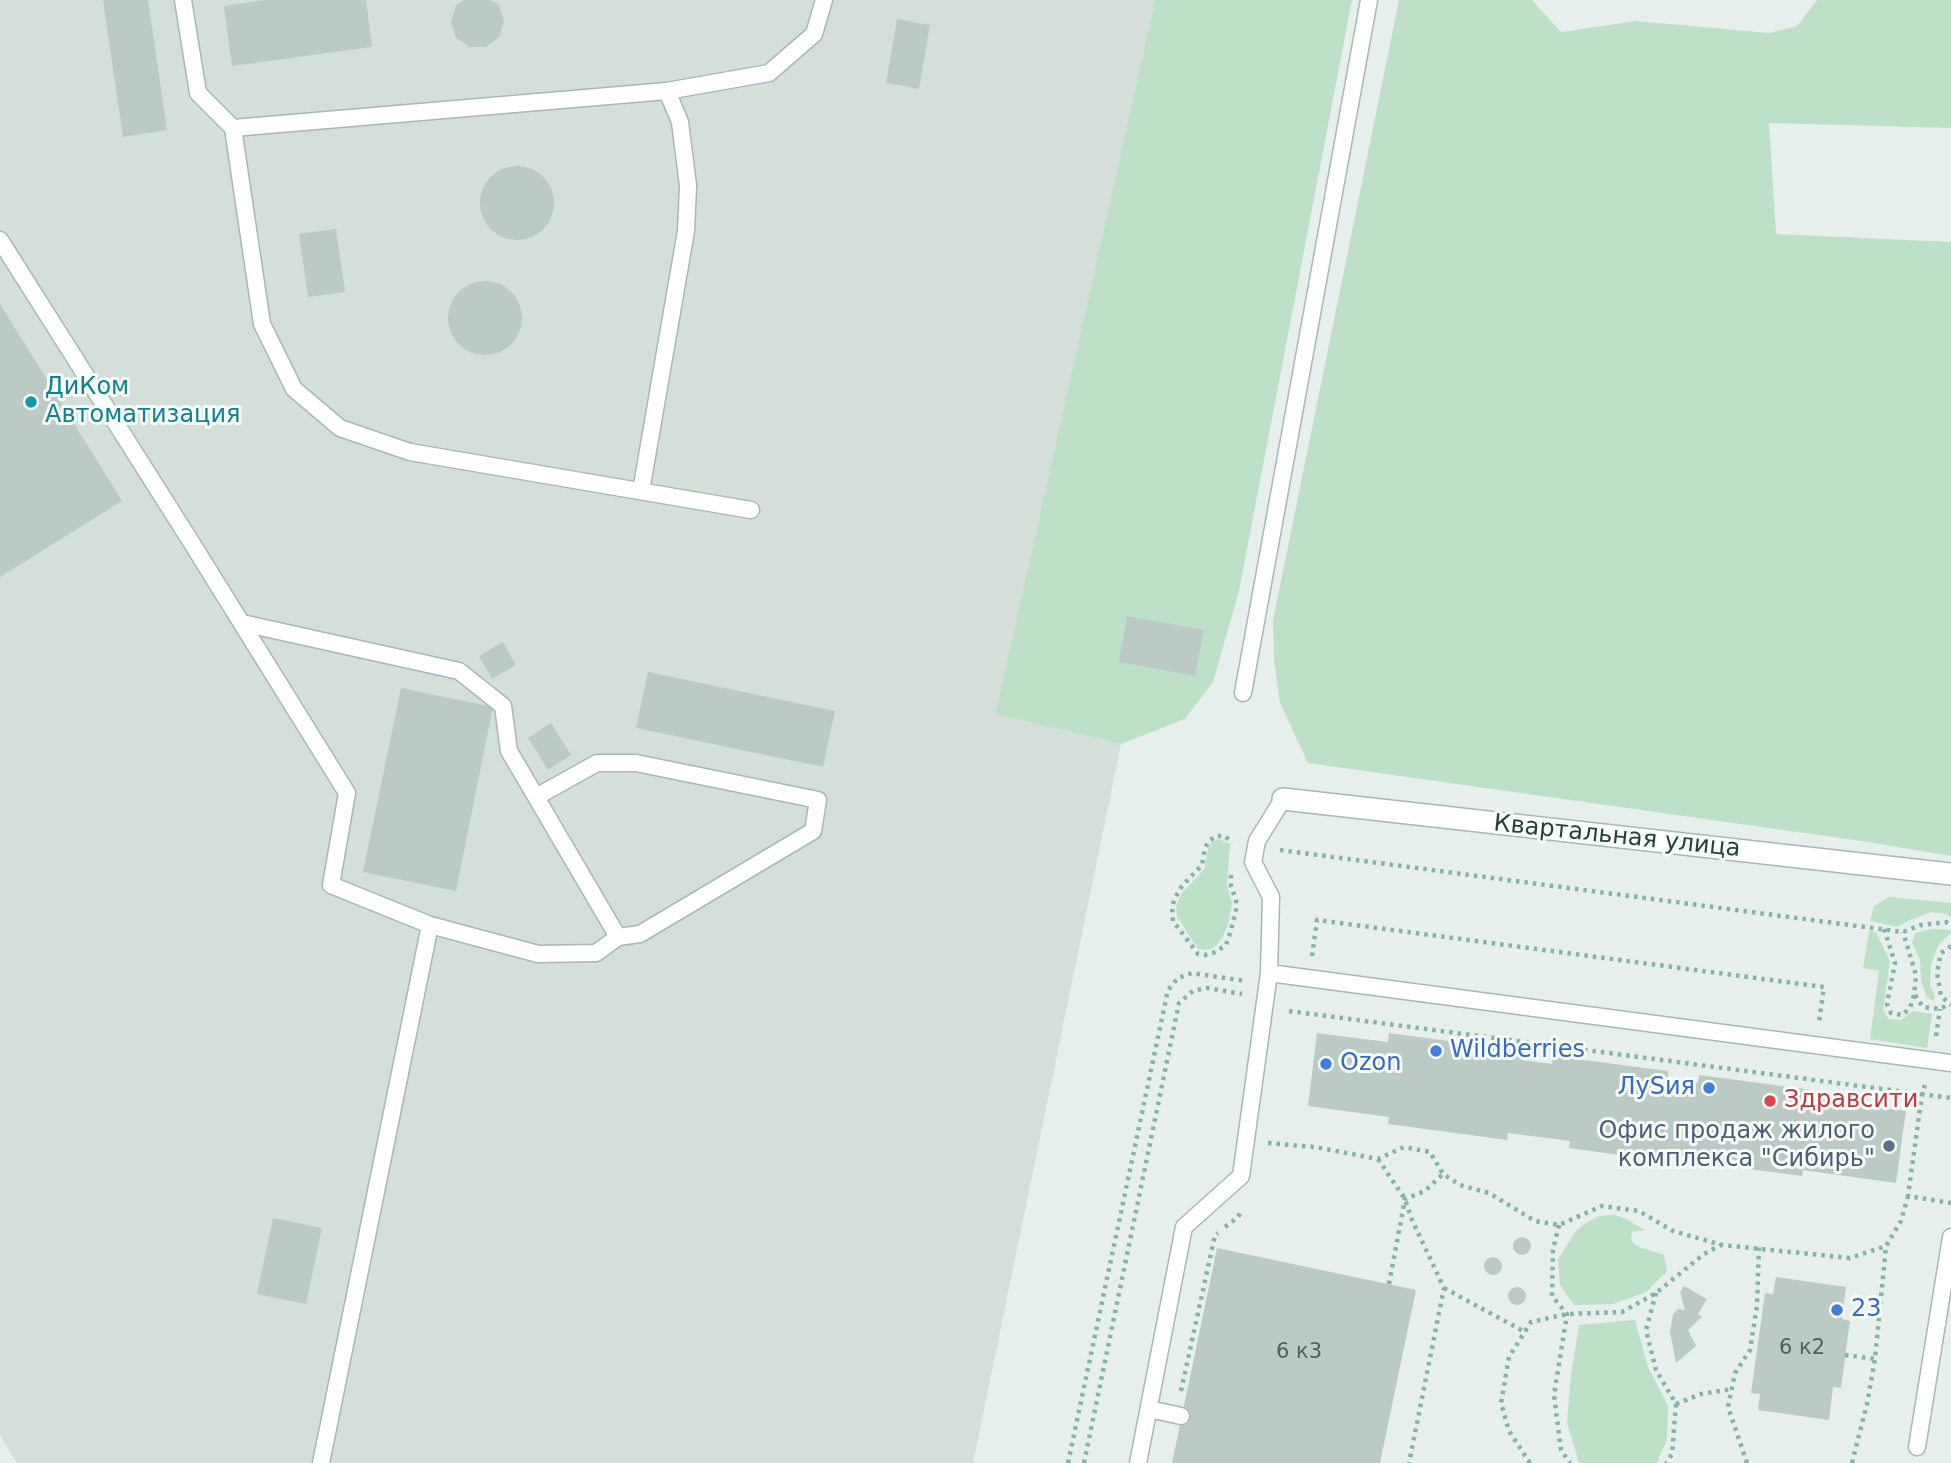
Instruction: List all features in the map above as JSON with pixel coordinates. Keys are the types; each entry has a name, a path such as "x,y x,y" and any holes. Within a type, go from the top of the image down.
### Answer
{"street":[{"name":"Квартальная улица","path":"1283,799 1951,874"}],"lane":[{"path":"184,0 198,93 233,128 262,324 294,390 341,428 410,453 751,510"},
{"path":"233,128 667,90 769,73 814,34 824,0"},
{"path":"1243,693 1369,0"},
{"path":"641,491 686,231 688,186 680,122 667,90"},
{"path":"0,240 347,793 331,885 430,925 538,954 596,953 618,937 640,934 813,831 818,800 636,763 597,764 536,797"},
{"path":"242,623 459,671 503,706 509,751 618,937"},
{"path":"1138,1463 1184,1227 1241,1176 1267,984 1271,897 1253,862 1257,841 1283,799"},
{"path":"321,1463 430,925"},
{"path":"1267,984 1309,979 1951,1063"},
{"path":"1917,1447 1951,1237"},
{"path":"1149,1409 1179,1415"}],"path":[{"path":"1216,836 1226,836 1235,846 1234,861 1231,886 1236,910 1226,945 1216,952 1198,954 1173,920 1172,907 1175,898 1182,886 1202,865 1205,848 1216,836"},
{"path":"1234,861 1253,862 1274,849 1903,932 1921,925 1945,922 1951,924"},
{"path":"1305,1013 1317,920 1824,987 1812,1080"},
{"path":"1884,929 1895,963 1886,1004 1891,1013 1902,1014 1910,1007 1916,975 1903,932"},
{"path":"1914,995 1923,1007 1940,1009 1950,1004 1941,996 1937,973 1941,953 1951,946"},
{"path":"1068,1463 1168,990 1178,978 1192,972 1267,984 1288,1010 1305,1013 1951,1098"},
{"path":"1084,1463 1178,1003 1192,991 1267,984"},
{"path":"1852,1463 1875,1359 1886,1246 1901,1221 1908,1196 1922,1094"},
{"path":"1260,1142 1315,1147 1378,1159 1404,1146 1430,1152 1443,1174 1460,1185 1489,1193 1535,1221 1559,1225 1602,1206 1639,1211 1673,1231 1722,1245 1850,1258 1886,1246"},
{"path":"1378,1159 1405,1199 1412,1220 1444,1287 1525,1332"},
{"path":"1405,1199 1424,1191 1443,1174"},
{"path":"1908,1196 1951,1203"},
{"path":"1390,1284 1405,1199"},
{"path":"1179,1415 1215,1235 1238,1217 1243,1208"},
{"path":"1559,1225 1553,1250 1552,1296 1567,1314 1554,1395 1562,1450 1570,1463"},
{"path":"1530,1463 1509,1432 1501,1403 1509,1357 1531,1322 1567,1314 1622,1312 1656,1293 1704,1254 1722,1245"},
{"path":"1747,1463 1728,1407 1735,1373 1750,1350 1758,1306 1759,1247"},
{"path":"1409,1463 1444,1287"},
{"path":"1656,1293 1646,1330 1656,1370 1676,1404 1672,1454 1666,1463"},
{"path":"1845,1355 1875,1359"},
{"path":"1676,1404 1701,1394 1732,1389"}],"shaded area":[{"path":"0,0 1155,0 995,714 1121,744 973,1463 17,1463 0,1435"}],"green space":[{"path":"1155,0 1352,0 1239,591 1213,682 1185,719 1121,744 995,714"},
{"path":"1399,0 1532,0 1561,32 1636,21 1769,33 1797,26 1817,0 1951,0 1951,128 1769,123 1776,234 1951,242 1951,856 1308,763 1280,703 1274,660 1273,620"},
{"path":"1219,839 1230,844 1227,886 1232,903 1229,922 1215,947 1198,949 1177,917 1176,905 1182,893 1205,868 1208,848 1213,841"},
{"path":"1889,897 1951,903 1951,917 1931,912 1898,927 1870,921 1874,906"},
{"path":"1931,929 1951,930 1939,944 1931,965 1930,986 1935,996 1934,1001 1927,998 1921,981 1920,960 1912,943 1915,933"},
{"path":"1869,931 1876,932 1890,961 1883,1010 1889,1019 1901,1020 1913,1011 1932,1014 1927,1048 1870,1039 1879,971 1863,968"},
{"path":"1615,1215 1645,1230 1632,1232 1633,1243 1664,1255 1667,1271 1646,1292 1613,1304 1574,1305 1560,1285 1558,1259 1576,1231 1584,1224 1599,1216"},
{"path":"1635,1320 1648,1367 1668,1406 1667,1439 1657,1463 1579,1463 1567,1422 1579,1325"}],"building":[{"path":"103,0 148,0 167,130 123,137"},
{"path":"265,0 366,0 372,47 232,66 224,6"},
{"path":"464,0 491,0 499,5 504,21 499,37 486,47 470,47 456,38 451,22 456,6"},
{"path":"897,19 930,25 919,89 886,83"},
{"path":"510,166 524,166 538,172 548,182 554,203 552,217 538,234 524,240 510,240 496,234 486,224 480,210 480,196 486,182 496,172"},
{"path":"336,229 345,292 308,297 299,234"},
{"path":"478,281 492,281 506,287 516,297 522,318 520,332 506,349 492,355 478,355 464,349 454,339 448,325 448,311 454,297 464,287"},
{"name":"ДиКом Автоматизация","path":"0,304 122,501 0,577"},
{"path":"1127,616 1204,630 1195,676 1119,662"},
{"path":"503,642 516,665 492,679 479,656"},
{"path":"648,672 835,711 823,767 636,728"},
{"path":"401,688 493,707 456,891 363,872"},
{"path":"551,723 571,755 548,770 528,738"},
{"path":"1317,1033 1388,1042 1389,1033 1523,1051 1521,1060 1552,1064 1553,1056 1668,1071 1668,1079 1698,1083 1699,1075 1850,1095 1849,1103 1906,1111 1896,1183 1803,1170 1802,1176 1734,1167 1735,1160 1705,1156 1704,1163 1684,1160 1685,1156 1658,1152 1657,1160 1569,1148 1570,1141 1508,1133 1507,1140 1388,1124 1389,1117 1308,1106"},
{"path":"273,1218 322,1228 306,1304 257,1294"},
{"path":"1522,1237 1528,1240 1531,1246 1528,1252 1522,1255 1516,1252 1513,1246 1516,1240"},
{"path":"1217,1248 1416,1290 1380,1463 1172,1463"},
{"path":"1493,1257 1499,1260 1502,1266 1499,1272 1493,1275 1487,1272 1484,1266 1487,1260"},
{"path":"1776,1277 1846,1287 1842,1319 1850,1321 1841,1388 1833,1387 1829,1420 1758,1410 1760,1394 1751,1393 1765,1293 1773,1294"},
{"path":"1684,1286 1707,1299 1698,1314 1702,1317 1688,1330 1696,1346 1676,1363 1670,1332 1673,1314 1678,1309 1685,1310 1680,1292"},
{"path":"1517,1287 1523,1290 1526,1296 1523,1302 1517,1305 1511,1302 1508,1296 1511,1290"}],"place":[{"name":"ДиКом Автоматизация","path":"31,402"},
{"name":"Wildberries","path":"1436,1051"},
{"name":"Ozon","path":"1326,1064"},
{"name":"ЛуSия","path":"1709,1088"},
{"name":"Здравсити","path":"1770,1101"},
{"name":"Офис продаж жилого комплекса \"Сибирь\"","path":"1889,1146"},
{"name":"23","path":"1837,1310"}]}
